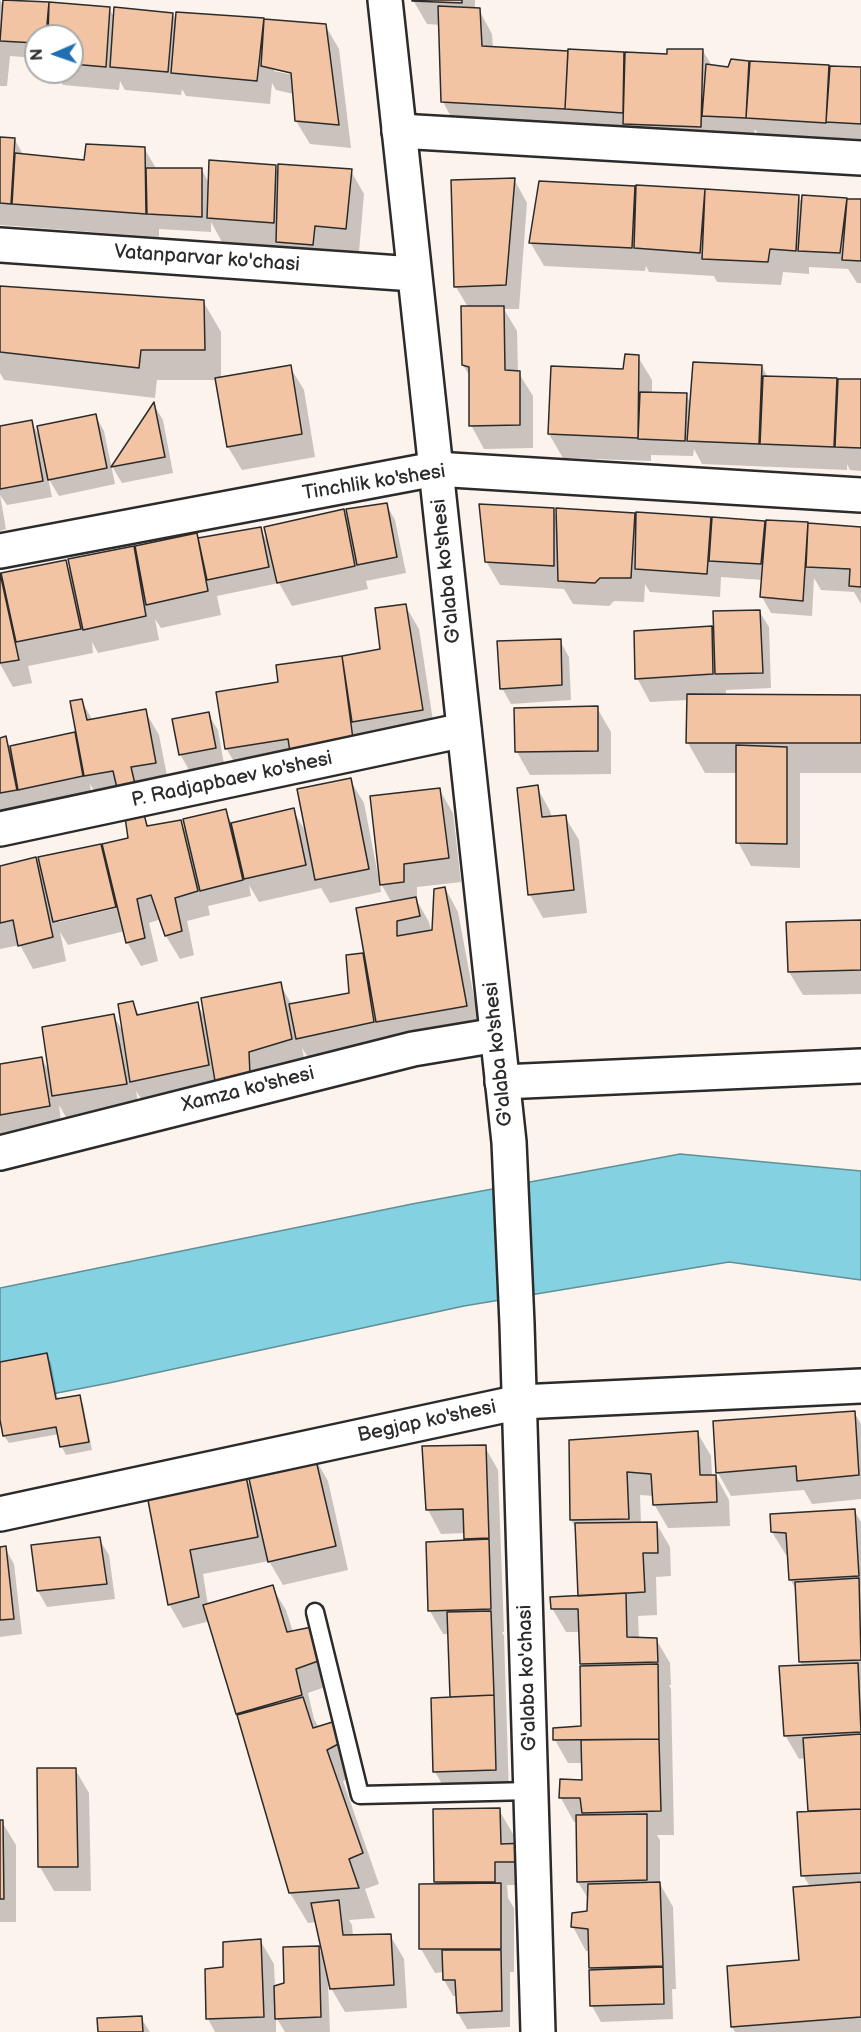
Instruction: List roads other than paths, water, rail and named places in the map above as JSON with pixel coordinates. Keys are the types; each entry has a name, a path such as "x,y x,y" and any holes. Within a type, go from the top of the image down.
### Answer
{"street":[{"name":"G'alaba ko'shesi","path":"385,0 509,1142 517,1324"},
{"path":"399,131 861,158"},
{"name":"Vatanparvar ko'chasi","path":"0,245 414,274"},
{"name":"Tinchlik ko'shesi","path":"0,551 435,469 861,495"},
{"name":"P. Radjapbaev ko'shesi","path":"0,829 464,730"},
{"name":"Xamza ko'shesi","path":"0,1153 413,1049 497,1035"},
{"path":"502,1082 861,1066"},
{"name":"G'alaba ko'chasi","path":"517,1324 538,2032"},
{"name":"Begjap ko'shesi","path":"0,1514 520,1402 861,1386"}],"lane":[{"path":"315,1611 360,1795 531,1791"}],"water":[{"path":"680,1154 861,1171 861,1280 729,1262 464,1306 109,1383 0,1404 0,1288 412,1204"}]}
